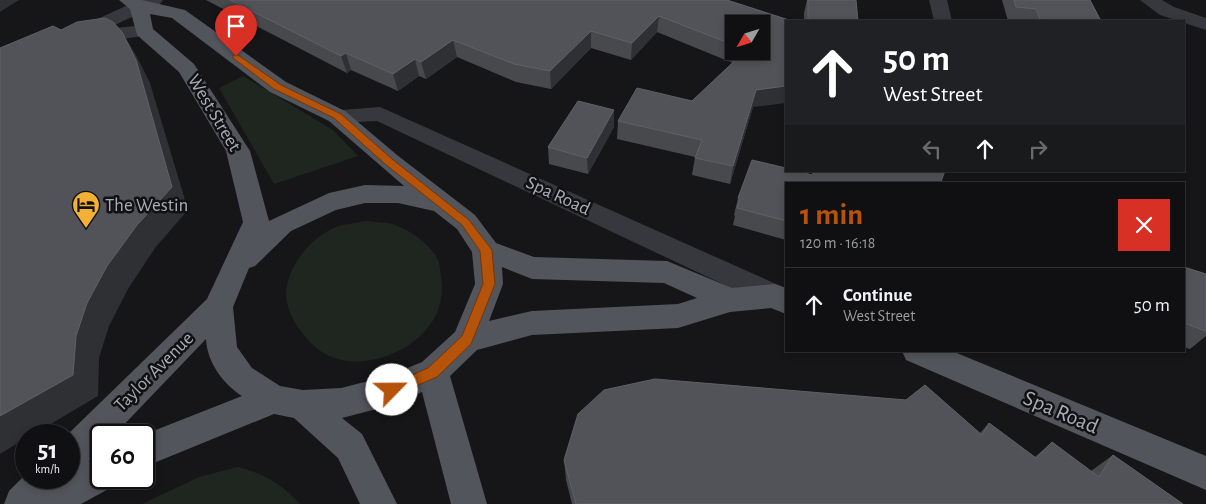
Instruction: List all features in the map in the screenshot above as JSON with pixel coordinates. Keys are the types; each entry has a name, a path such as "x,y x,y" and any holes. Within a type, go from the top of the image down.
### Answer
{"main road":[{"path":"144,31 140,2 178,14 278,87 337,116 440,204 466,222 486,250 489,284 467,340 432,372 392,390 341,403 288,402 155,447"},
{"name":"West Street","path":"144,31 187,68 238,151 256,222 218,307"},
{"path":"238,265 282,224 329,202 366,194 398,194 440,204"},
{"name":"Spa Road","path":"486,250 532,268 667,272 730,300"},
{"name":"Spa Road","path":"467,340 532,323 678,316 730,300 781,299"},
{"path":"218,307 222,351 241,378 288,402 350,446 379,504"},
{"name":"Taylor Avenue","path":"80,446 218,307"},
{"name":"Spa Road","path":"919,352 1206,473"},
{"path":"432,372 470,504"},
{"path":"45,504 90,480"},
{"path":"22,504 37,489"}],"street":[{"path":"938,0 943,20"},
{"path":"1149,0 1167,11 1206,24"},
{"path":"140,2 59,45 100,35 144,31"},
{"name":"Spa Road","path":"337,116 380,114 781,299"}],"shaded area":[{"path":"243,76 333,130 358,156 274,184 219,88"},
{"path":"365,221 398,226 429,247 438,260 442,292 439,307 433,321 413,342 386,356 371,360 347,361 325,354 303,334 294,322 289,309 286,295 287,284 295,264 318,238 336,227"},
{"path":"238,467 272,480 286,490 300,504 142,504 199,477"}],"building":[{"path":"230,0 727,0 789,20 785,20 785,86 756,90 733,166 695,158 702,140 618,121 637,88 692,101 735,60 770,60 770,15 725,15 725,42 659,16 632,43 591,31 550,71 514,64 453,40 421,62 415,59 393,74 346,53 341,56"},
{"path":"808,0 856,0 858,20 808,20"},
{"path":"1014,0 1090,0 1100,20 1041,20 1036,9 1016,7"},
{"name":"The Westin","path":"105,18 113,22 122,32 136,60 172,187 137,225 107,266 87,303 76,336 73,375 0,416 0,48 53,26 61,30 77,22"},
{"path":"578,101 614,110 587,158 548,147"},
{"path":"752,160 785,168 785,172 802,172 812,175 814,172 945,172 941,182 785,182 785,221 737,208 740,199 738,198"},
{"path":"1185,267 1206,274 1206,331 1185,323"},
{"path":"655,379 906,400 925,385 982,435 989,423 1036,458 1052,442 1099,477 1113,455 1183,504 576,504 564,460 578,414 604,390"}],"place":[{"name":"The Westin","path":"86,229"}],"route":[{"path":"236,56 278,87 337,116 440,204 466,222 486,250 489,284 467,340 432,372 392,390"}]}
